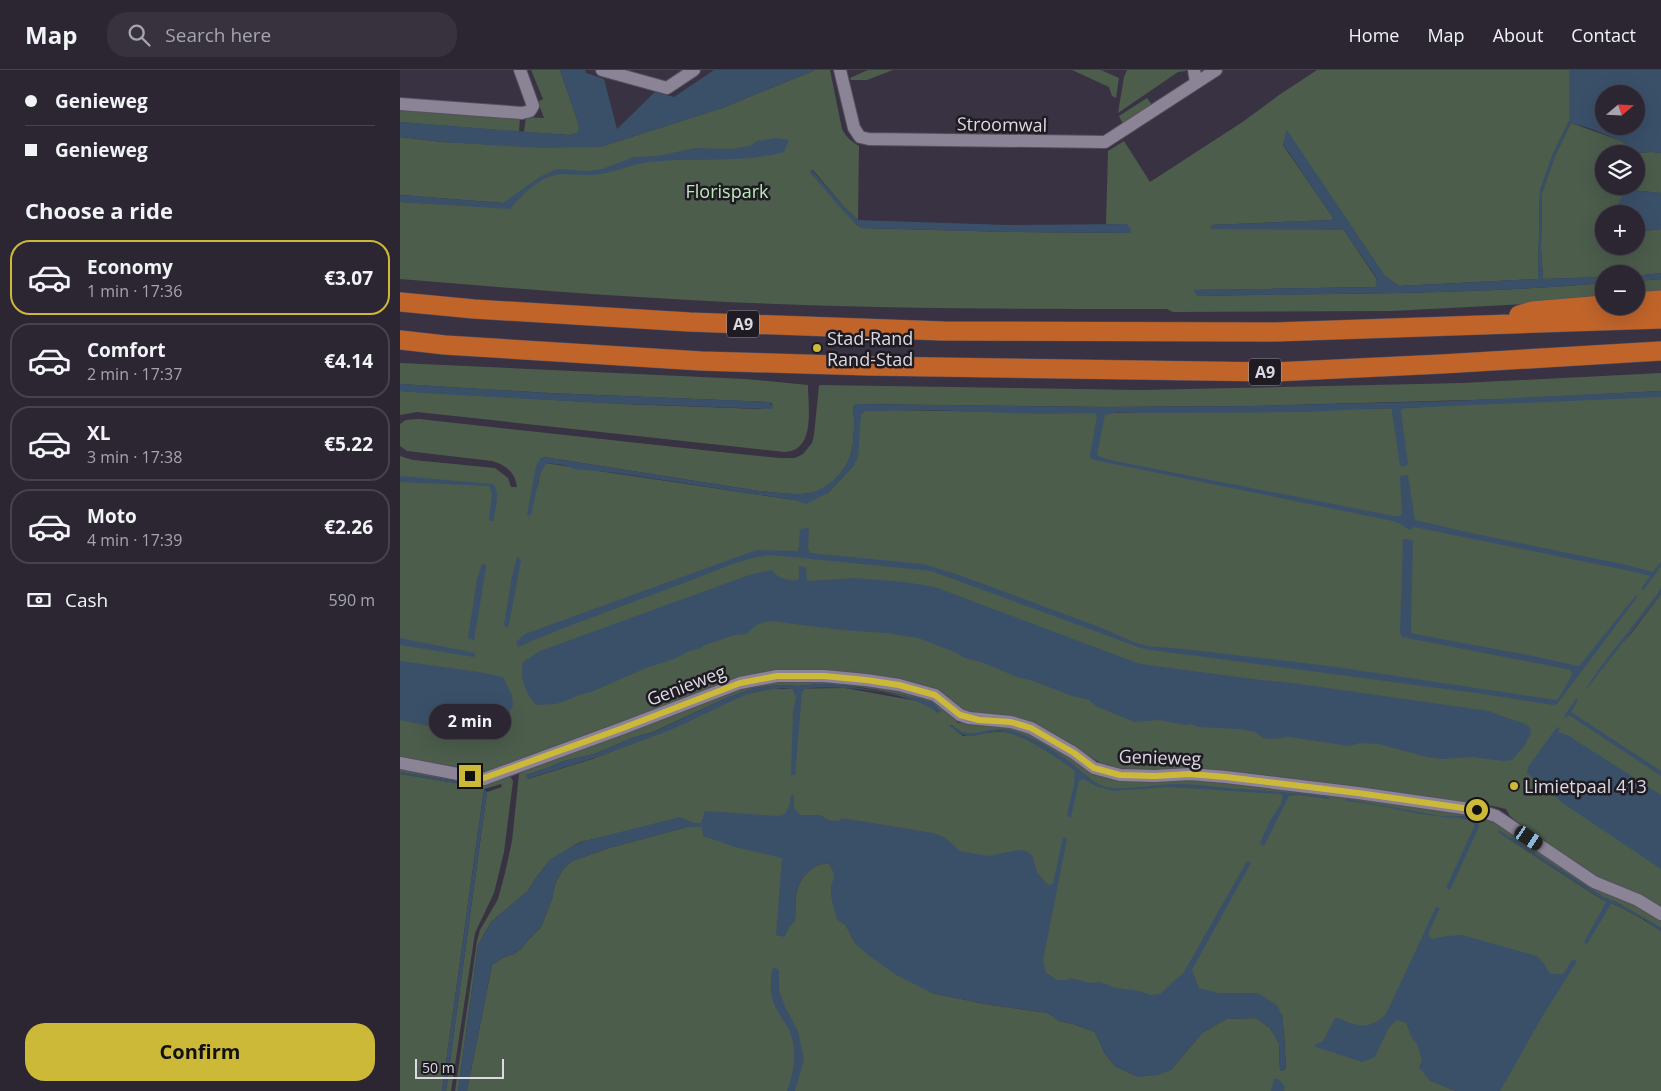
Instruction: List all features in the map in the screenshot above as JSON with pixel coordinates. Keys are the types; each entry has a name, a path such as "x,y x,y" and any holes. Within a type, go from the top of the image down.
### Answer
{"highway":[{"path":"1645,301 1661,300"},
{"name":"A9","path":"400,302 474,309 689,322 943,331 1275,332 1661,320"},
{"name":"A9","path":"1490,325 1532,311 1595,306"},
{"name":"A9","path":"400,340 445,345 701,361 869,366 1274,372 1661,351"},
{"path":"400,346 445,345"}],"street":[{"path":"400,104 522,113 530,110 533,106 520,70"},
{"path":"602,70 667,88 694,70"},
{"name":"Stroomwal","path":"840,72 854,128 860,137 868,140 1105,142 1195,76 1216,70"},
{"name":"Genieweg","path":"400,763 484,778 740,683 777,676 824,676 866,680 911,688 935,695 960,715 969,718 1011,722 1031,728 1074,753 1094,768 1120,775 1190,774 1226,777 1477,810 1496,816 1594,882 1638,900 1661,914"}],"green space":[{"path":"531,70 560,70 577,119 578,133 569,135 524,132 526,117 544,118 538,102 543,99"},
{"name":"Florispark","path":"815,70 830,70 842,129 849,139 859,146 858,220 844,207 813,170 810,172 857,225 862,228 1130,233 1127,224 1106,224 1108,151 1124,141 1150,182 1244,121 1317,70 1569,70 1569,121 1553,154 1540,191 1538,279 1399,286 1384,275 1287,131 1283,145 1334,219 1211,225 1344,230 1376,278 1377,284 1375,287 1194,290 1198,296 1401,293 1503,290 1595,284 1595,300 1392,311 1173,312 1167,309 928,308 689,300 400,279 400,202 509,208 503,203 400,195 400,137 443,142 519,146 600,147 722,108"},
{"path":"868,70 893,70 867,80 851,80 850,78"},
{"path":"1072,70 1101,70 1119,78 1116,98 1112,96 1109,87"},
{"path":"1127,70 1186,71 1178,72 1118,113 1124,77"},
{"path":"1147,98 1152,105 1123,124 1119,116"},
{"path":"400,109 520,117 519,132 400,122"},
{"path":"1571,123 1595,131 1595,135 1605,135 1622,141 1626,145 1595,145 1595,195 1626,195 1617,205 1595,205 1595,255 1645,255 1645,231 1661,229 1661,273 1645,275 1645,265 1595,265 1595,277 1543,279 1541,249 1542,193 1555,156"},
{"path":"1645,152 1661,153 1661,193 1645,191"},
{"path":"1661,279 1661,295 1645,296 1645,280"},
{"path":"400,363 745,379 808,385 808,426 802,444 795,450 785,452 417,412 400,415 400,391 623,404 760,409 773,405 770,402 549,393 400,384"},
{"path":"1661,373 1661,391 1507,399 1255,406 1106,407 856,404 853,407 853,437 849,460 841,473 830,484 810,493 791,494 759,491 544,457 540,459 537,490 540,474 545,463 794,500 828,493 854,465 861,414 864,411 1095,413 1405,408 1661,393 1661,589 1623,644 1661,594 1661,912 1592,876 1549,848 1510,816 1506,809 1493,806 1119,768 1101,763 1033,724 968,713 945,696 769,673 498,770 479,772 400,759 400,456 413,460 495,468 508,478 511,487 517,487 512,473 502,465 492,461 407,451 400,446 400,424 406,420 419,419 730,453 795,458 803,454 812,443 819,385 1141,390 1462,383"},
{"path":"808,679 906,689 942,705 958,723 985,723 1022,729 1103,776 1186,778 1480,814 1601,889 1630,901 1661,918 1661,928 1616,902 1604,898 1498,832 1601,899 1632,913 1661,931 1661,1091 1472,1091 1419,1048 1429,1080 1456,1091 467,1091 492,965 522,948 541,927 552,899 555,884 563,869 572,861 609,848 687,827 702,827 704,836 778,854 782,858 784,937 795,920 796,893 801,881 815,867 829,864 834,872 835,880 831,888 832,898 855,943 932,993 985,1004 1048,1013 1059,1021 1095,1032 1105,1054 1115,1066 1138,1077 1171,1070 1202,1033 1226,1019 1256,1018 1270,1028 1279,1043 1280,1071 1286,1069 1282,1015 1262,1001 1163,998 1056,980 826,819 701,823 611,835 580,842 550,860 528,891 491,922 478,945 458,1091 455,1091 477,941 480,930 498,899 505,873 512,841 519,774 744,686 776,680","holes":["819,684 862,688 905,696 933,703 938,713 930,706 917,701 845,688 770,689 746,694 647,738 592,759 528,779 526,775 564,761 594,754 632,738 653,732 724,699 754,688","952,725 966,733 1003,730 1020,734 1052,752 1091,779 1017,735 1002,732 963,736 950,726"]},
{"path":"400,767 462,777 463,782 400,772"},
{"path":"400,774 462,784 477,789 479,783 510,776 513,781 504,852 494,893 475,933 451,1091 446,1091 487,792 502,787 501,784 484,789 442,1091 400,1091"}],"water":[{"path":"560,70 585,70 586,73 604,79 617,129 655,92 674,97 714,70 815,70 722,108 600,147 540,148 443,142 400,137 400,122 569,135 577,133 579,128 577,119"},
{"path":"1569,70 1661,70 1661,153 1645,152 1645,145 1626,145 1622,141 1607,135 1645,135 1645,85 1595,85 1595,130 1571,123 1555,156 1542,193 1541,249 1543,279 1595,277 1595,284 1503,290 1401,293 1198,296 1193,290 1375,287 1377,284 1376,277 1344,230 1211,229 1211,225 1334,219 1283,144 1287,130 1384,275 1399,286 1538,279 1540,191 1553,154 1569,121"},
{"path":"775,138 789,140 784,152 751,158 650,162 596,175 555,175 540,181 510,209 400,202 400,195 503,203 541,176 557,169 588,171 602,169 634,157 658,156 695,148 731,149 750,146 757,141"},
{"path":"811,169 858,220 1006,225 1127,224 1131,230 1130,233 862,228 835,202 810,172"},
{"path":"1645,191 1661,193 1661,229 1645,231 1645,205 1617,205 1623,195 1645,195"},
{"path":"1661,273 1661,279 1645,280 1645,275"},
{"path":"400,384 549,393 770,402 773,408 623,404 423,393 400,391"},
{"path":"1661,391 1661,397 1405,408 1401,410 1408,464 1406,466 1400,466 1392,409 1387,408 1307,412 1117,412 1105,415 1097,455 1115,461 1394,516 1402,514 1400,476 1408,475 1415,520 1652,572 1661,562 1661,566 1643,591 1641,589 1650,576 1635,572 1414,527 1410,530 1393,521 1094,460 1090,458 1090,454 1097,416 1095,413 1041,414 927,410 864,411 861,414 858,457 854,465 828,493 806,504 794,500 617,473 574,469 564,465 546,463 540,474 531,515 527,515 536,466 540,459 544,457 759,491 798,494 817,491 841,473 849,460 853,437 853,407 856,404 1106,407 1255,406 1453,401"},
{"path":"400,476 493,484 497,497 493,521 489,520 492,493 489,486 400,482"},
{"path":"800,529 809,529 808,548 810,553 923,564 992,587 1147,646 1329,666 1556,700 1572,675 1571,670 1402,637 1400,633 1403,539 1413,540 1411,633 1415,634 1578,666 1636,595 1638,596 1557,704 1553,705 1144,649 931,571 771,555 751,558 732,564 518,647 516,642 525,634 757,550 797,551"},
{"path":"517,557 521,560 509,624 508,627 505,627 512,576"},
{"path":"482,564 486,565 486,567 474,641 468,638 477,579"},
{"path":"799,566 806,567 807,580 810,581 854,578 904,582 935,587 1140,664 1489,711 1526,724 1530,728 1531,733 1525,745 1512,760 1503,761 1472,757 1442,759 1427,757 1378,744 1360,743 1349,746 1289,737 1271,739 1263,738 1255,732 1240,729 1198,727 1191,724 1184,725 1159,720 1134,722 1096,706 1089,700 1017,677 981,662 964,658 957,653 918,638 770,621 758,624 746,634 735,635 705,645 591,692 556,704 536,705 526,691 522,674 523,662 540,651 749,575 771,570 779,577 793,581 799,579"},
{"path":"1661,589 1661,594 1584,691 1599,669"},
{"path":"400,638 475,653 475,655 474,657 400,645"},
{"path":"400,661 503,677 512,695 513,705 509,714 488,728 475,732 457,732 400,720"},
{"path":"819,684 843,685 919,698 933,703 941,711 939,713 911,700 875,691 837,688 805,689 802,692 795,775 791,775 793,712 796,698 793,689 783,688 760,691 747,694 673,729 600,756 527,779 526,775 564,761 594,754 632,738 654,732 724,699 754,688"},
{"path":"1576,699 1578,700 1571,712 1661,771 1661,776 1569,715 1566,718 1564,716"},
{"path":"952,725 965,733 1001,729 1026,736 1053,750 1094,781 1106,787 1123,788 1186,784 1307,794 1329,797 1329,799 1299,795 1289,796 1264,846 1260,843 1270,821 1281,804 1283,795 1169,787 1114,791 1098,787 1083,779 1079,781 1071,817 1069,817 1067,815 1074,785 1075,771 1043,749 1017,736 1000,732 972,736 965,735 950,726"},
{"path":"1557,727 1560,728 1558,732 1569,736 1661,795 1661,869 1564,804 1527,773 1528,767"},
{"path":"400,772 463,782 462,784 400,774"},
{"path":"484,789 487,792 447,1084 446,1091 442,1091"},
{"path":"791,795 794,795 794,808 801,815 821,815 827,820 838,821 842,818 933,833 944,837 960,851 988,856 1018,850 1026,851 1032,855 1037,872 1048,885 1053,884 1063,837 1067,839 1043,960 1046,973 1056,980 1071,978 1090,983 1100,982 1116,988 1140,991 1151,995 1160,994 1184,972 1247,861 1251,863 1192,970 1199,988 1219,993 1258,993 1278,1006 1283,1020 1286,1069 1280,1071 1279,1043 1270,1028 1256,1018 1226,1019 1202,1033 1171,1070 1158,1075 1138,1077 1115,1066 1105,1054 1095,1032 1059,1021 1048,1013 985,1004 932,993 896,975 855,943 846,925 837,920 831,895 834,873 829,864 815,867 804,876 796,893 795,920 784,937 776,935 782,858 735,847 703,836 702,827 687,827 609,848 572,861 563,869 555,884 552,899 541,927 522,948 492,965 467,1091 458,1091 478,945 491,922 528,891 550,860 581,842 680,817 694,823 701,823 705,811 778,816 786,813"},
{"path":"1346,799 1441,816 1468,816 1478,819 1479,827 1450,890 1446,888 1474,824 1464,819 1419,814 1346,801"},
{"path":"1499,830 1604,897 1657,925 1661,928 1661,931 1645,920 1611,904 1587,944 1584,942 1606,902 1498,832"},
{"path":"1436,907 1440,908 1428,934 1432,939 1462,935 1537,956 1550,974 1563,974 1573,959 1577,961 1542,1017 1500,1091 1456,1091 1429,1080 1419,1067 1422,1060 1417,1044 1412,1038 1406,1023 1397,1020 1389,1027 1375,1057 1362,1062 1313,1046 1323,1041 1335,1018 1359,1025 1367,1025 1379,1020 1386,1014"},
{"path":"774,967 779,970 779,990 786,1009 798,1031 804,1060 795,1091 787,1091 793,1067 794,1048 787,1026 772,999 771,977"},
{"path":"1274,1079 1279,1079 1285,1087 1284,1091 1271,1091"}],"place":[{"name":"Stad-Rand Rand-Stad","path":"817,348"},
{"name":"Limietpaal 413","path":"1514,786"}],"route":[{"path":"470,776 484,778 740,683 777,676 824,676 899,685 935,695 960,715 979,720 1011,722 1031,728 1074,753 1094,768 1120,775 1190,774 1226,777 1477,810"}]}
